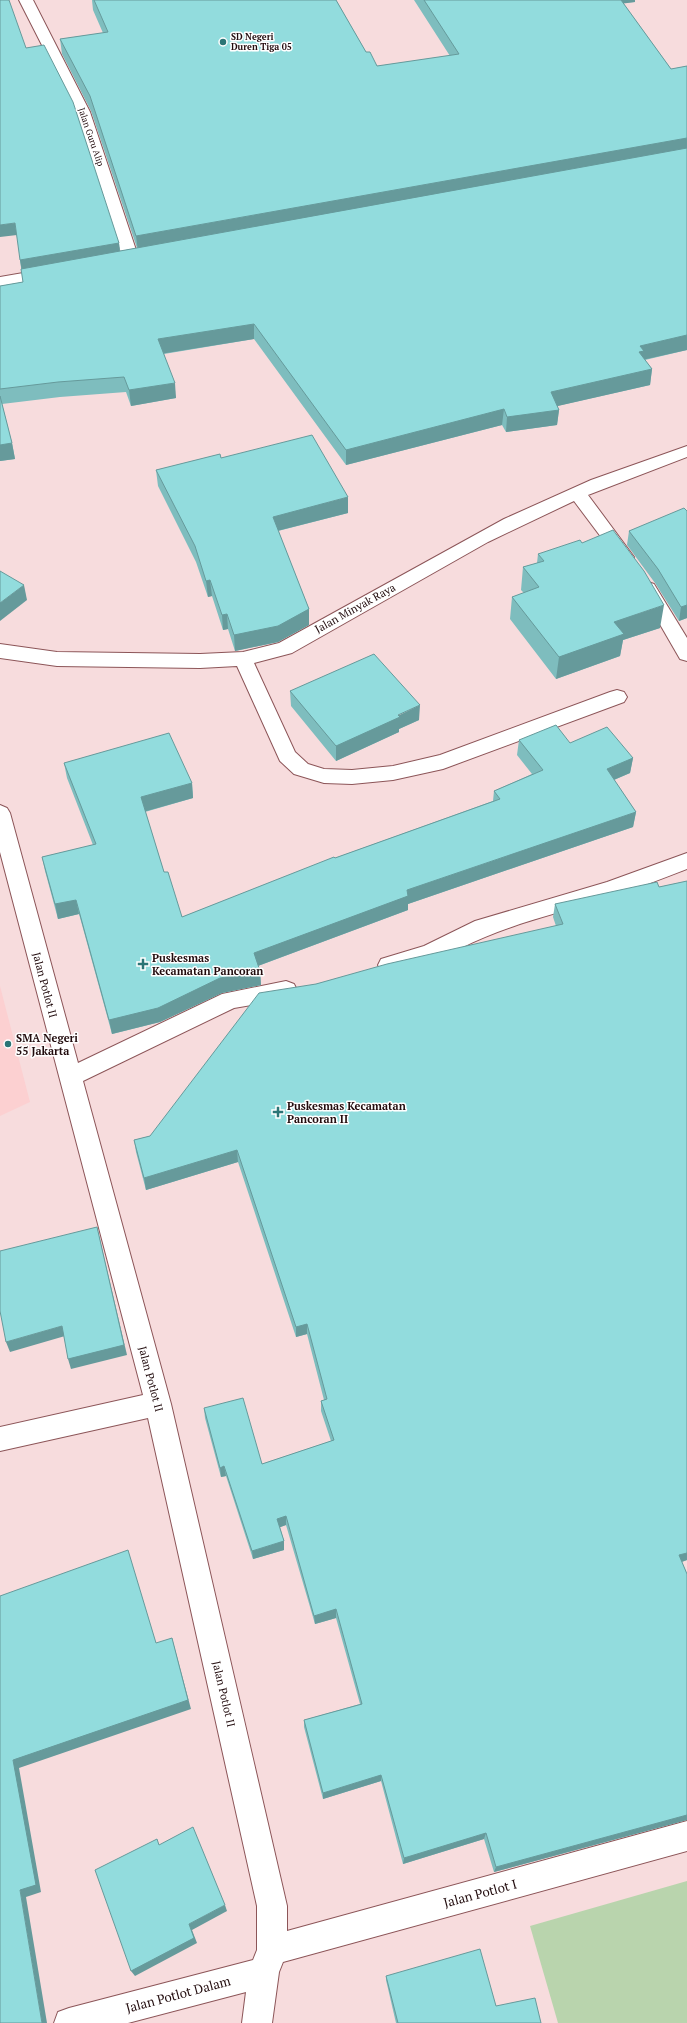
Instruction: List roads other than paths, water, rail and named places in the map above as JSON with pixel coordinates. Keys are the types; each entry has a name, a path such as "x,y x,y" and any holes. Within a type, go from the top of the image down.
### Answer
{"street":[{"name":"Jalan Guru Alip","path":"26,0 83,112 130,259"},
{"path":"115,262 146,256"},
{"path":"0,282 69,270"},
{"name":"Jalan Minyak Raya","path":"0,651 57,659 200,661 243,659 285,648 511,522 578,493 687,451"},
{"path":"578,493 637,573 687,654"},
{"path":"243,659 287,756 301,769 324,776 352,777 394,773 443,762 617,697"},
{"name":"Jalan Potlot II","path":"0,813 158,1404 272,1906 268,1961 257,2023"},
{"path":"374,970 432,952 483,927 611,889 687,861"},
{"path":"70,1077 230,1000 308,987"},
{"path":"0,1438 158,1404"},
{"name":"Jalan Potlot I","path":"268,1961 687,1836"},
{"name":"Jalan Potlot Dalam","path":"69,2023 268,1961"}],"place":[{"name":"SD Negeri Duren Tiga 05","path":"223,42"},
{"name":"Puskesmas Kecamatan Pancoran","path":"143,964"},
{"name":"SMA Negeri 55 Jakarta","path":"8,1044"},
{"name":"Puskesmas Kecamatan Pancoran II","path":"278,1112"}]}
